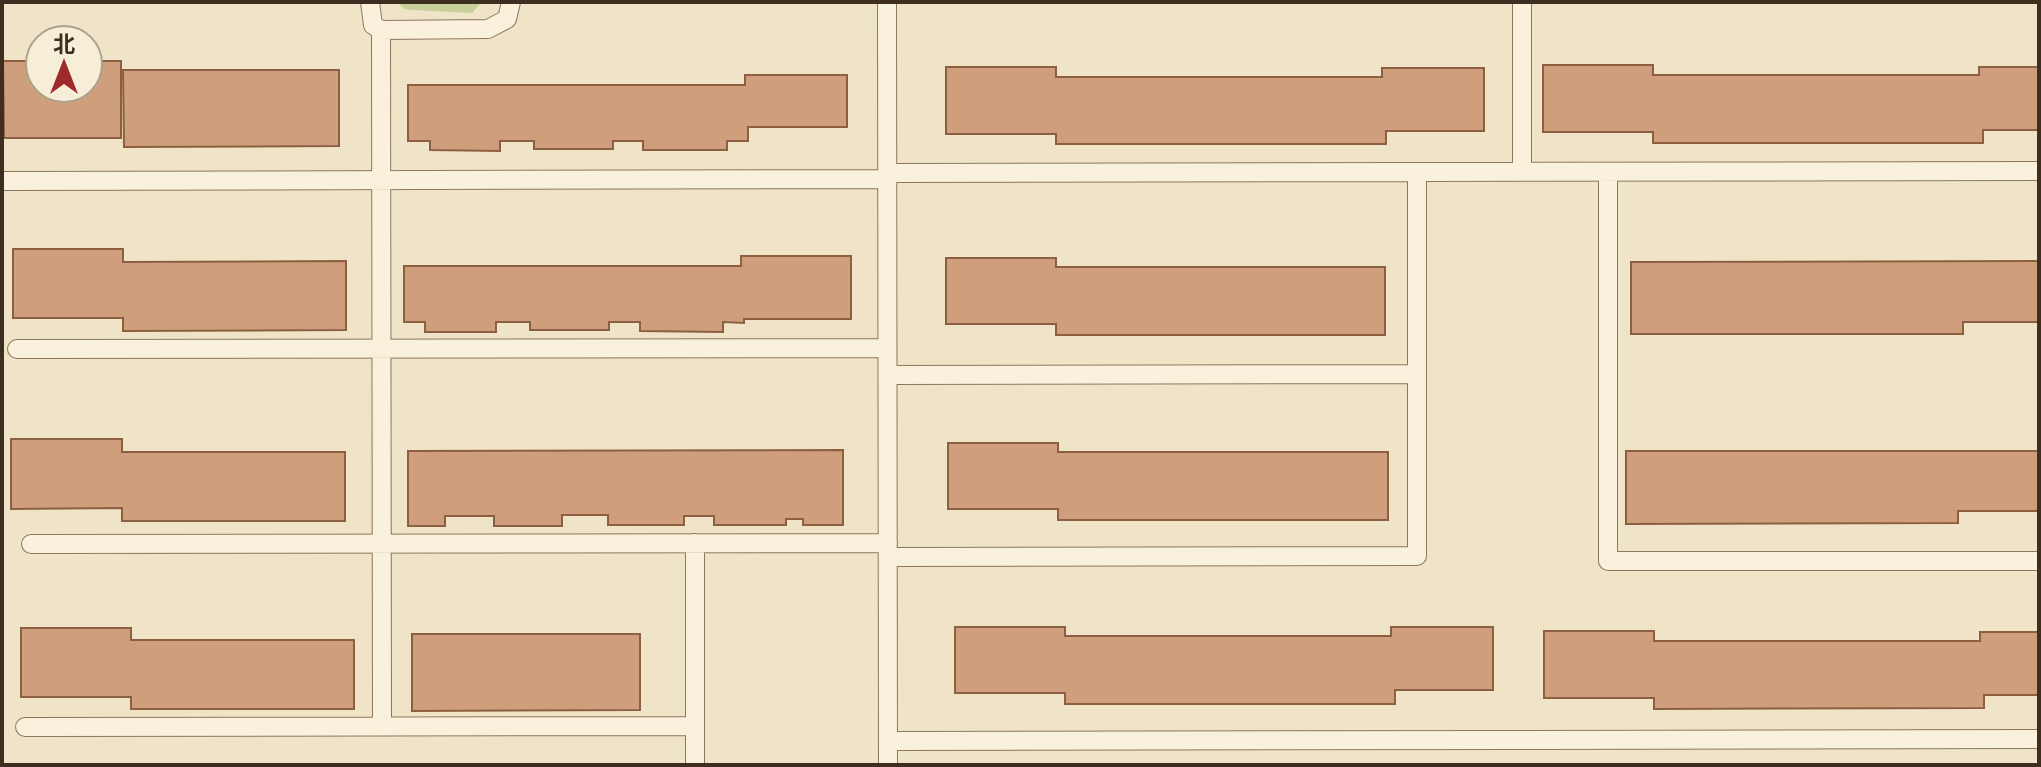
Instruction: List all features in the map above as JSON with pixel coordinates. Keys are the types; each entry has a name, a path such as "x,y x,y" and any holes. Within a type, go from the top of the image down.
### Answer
{"lane":[{"path":"370,2 373,25 381,30 488,29 507,19 511,2"},
{"path":"887,2 888,765"},
{"path":"1522,2 1522,172"},
{"path":"381,30 382,726"},
{"path":"2,181 2039,171"},
{"path":"31,544 695,543 888,550 1417,556 1417,172"},
{"path":"1608,172 1608,561 2039,561"},
{"path":"17,349 887,348"},
{"path":"888,375 1417,374"},
{"path":"695,543 695,765"},
{"path":"25,727 695,726"},
{"path":"888,741 2039,739"}],"green space":[{"path":"396,2 482,2 472,13 411,10"}],"building":[{"path":"3,61 24,61 24,104 104,104 104,61 121,61 121,138 4,138"},
{"path":"1543,65 1653,65 1653,75 1979,75 1979,67 2039,67 2039,130 1983,130 1983,143 1653,143 1653,132 1543,132"},
{"path":"946,67 1056,67 1056,77 1382,77 1382,68 1484,68 1484,131 1386,131 1386,144 1056,144 1056,134 946,134"},
{"path":"123,70 339,70 339,146 124,147"},
{"path":"745,75 847,75 847,127 748,127 748,141 727,141 727,150 643,150 643,141 613,141 613,149 534,149 534,141 500,141 500,151 430,150 430,141 408,141 408,85 745,85"},
{"path":"13,249 123,249 123,262 346,261 346,330 123,331 123,318 13,318"},
{"path":"741,256 851,256 851,319 744,319 744,323 723,322 723,332 640,331 640,322 609,322 609,330 530,330 530,322 496,322 496,332 425,332 425,322 404,322 404,266 741,266"},
{"path":"946,258 1056,258 1056,267 1385,267 1385,335 1056,335 1056,324 946,324"},
{"path":"2039,261 2039,322 1963,322 1963,334 1631,334 1631,262"},
{"path":"11,439 122,439 122,452 345,452 345,521 122,521 122,508 11,509"},
{"path":"948,443 1058,443 1058,452 1388,452 1388,520 1058,520 1058,509 948,509"},
{"path":"843,450 843,525 803,525 803,519 786,519 786,525 714,525 714,516 684,516 684,525 608,525 608,515 562,515 562,526 494,526 494,516 445,516 445,526 408,526 408,451"},
{"path":"1626,451 2039,451 2039,511 1958,511 1958,523 1626,524"},
{"path":"955,627 1065,627 1065,636 1391,636 1391,627 1493,627 1493,690 1395,690 1395,704 1065,704 1065,693 955,693"},
{"path":"21,628 131,628 131,640 354,640 354,709 131,709 131,697 21,697"},
{"path":"1544,631 1654,631 1654,641 1980,641 1980,632 2039,632 2039,695 1984,695 1984,708 1654,709 1654,698 1544,698"},
{"path":"412,634 640,634 640,710 412,711"}]}
